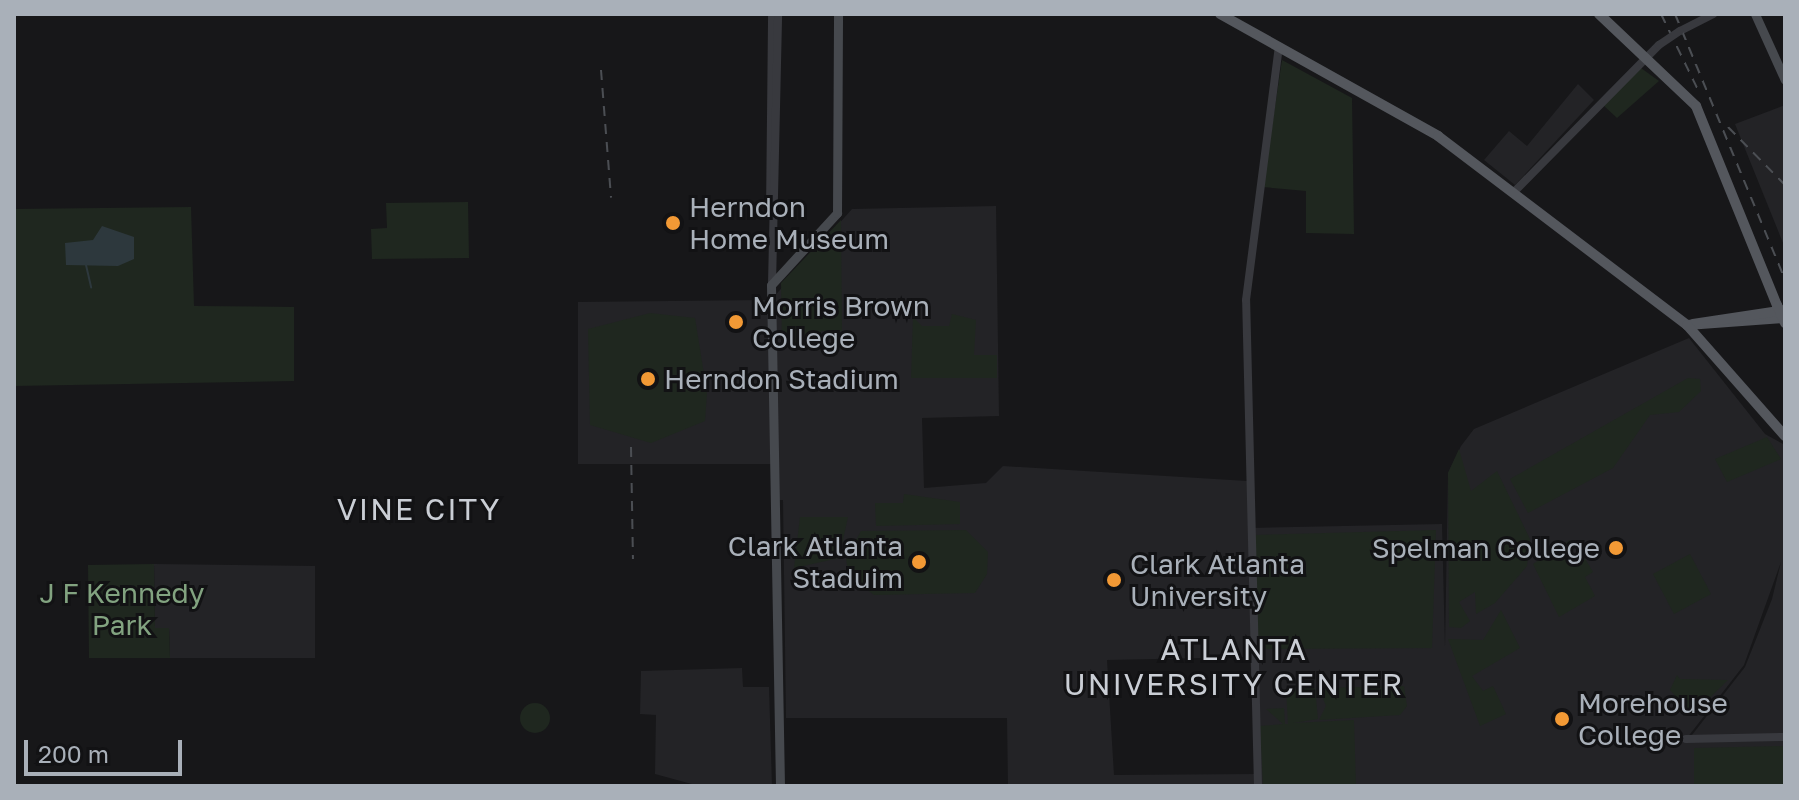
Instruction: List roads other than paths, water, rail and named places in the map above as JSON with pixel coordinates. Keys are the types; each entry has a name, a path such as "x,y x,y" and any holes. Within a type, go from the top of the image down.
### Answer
{"main road":[{"path":"780,786 771,285 835,219 838,203 838,14"},
{"path":"1220,14 1438,136 1687,325 1785,436"},
{"path":"1599,14 1646,55 1696,106 1785,321 1687,325"},
{"path":"1755,14 1785,80"},
{"path":"1687,325 1781,307"}],"street":[{"path":"771,285 775,14"},
{"path":"1513,193 1646,55 1680,31 1713,14"},
{"path":"1258,786 1246,388 1247,289 1279,46"},
{"path":"1686,739 1785,737"}],"waterway":[{"path":"86,265 91,287"}],"railway":[{"path":"1661,14 1698,90"},
{"path":"1675,14 1785,280"},
{"path":"601,70 611,198"},
{"path":"1728,127 1785,185"},
{"path":"631,447 633,559"}],"place":[{"name":"Herndon Home Museum","path":"673,223"},
{"name":"Morris Brown College","path":"736,322"},
{"name":"Herndon Stadium","path":"648,379"},
{"name":"Spelman College","path":"1616,548"},
{"name":"Clark Atlanta Staduim","path":"919,562"},
{"name":"Clark Atlanta University","path":"1114,580"},
{"name":"Morehouse College","path":"1562,719"}],"district":[{"name":"VINE CITY","path":"419,509"},
{"name":"ATLANTA UNIVERSITY CENTER","path":"1234,666"}],"park label":[{"name":"J F Kennedy Park","path":"122,609"}]}
